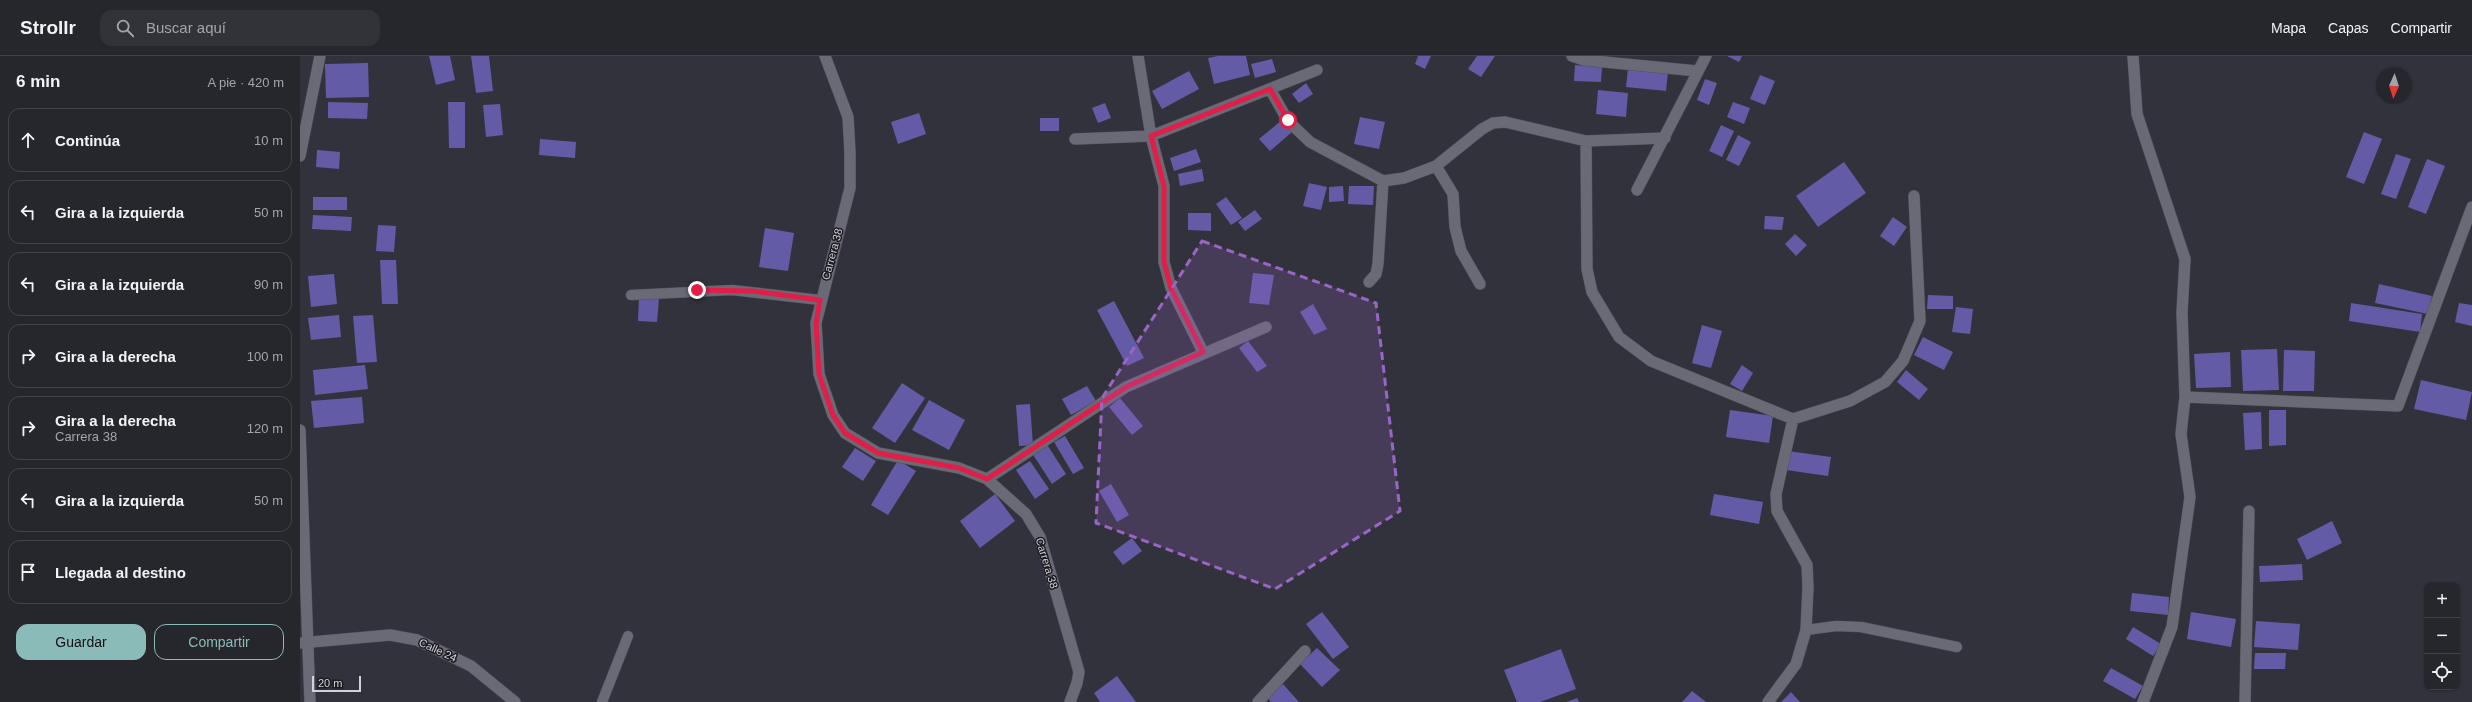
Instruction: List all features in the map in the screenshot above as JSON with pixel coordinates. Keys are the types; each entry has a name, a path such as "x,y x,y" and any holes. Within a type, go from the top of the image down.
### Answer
{"street":[{"path":"300,156 320,56"},
{"name":"Carrera 38","path":"825,56 848,117 850,188 820,300 816,323 819,374 833,415 845,433 878,453 959,468 987,479 1026,514 1040,537 1079,672 1077,683 1070,702"},
{"path":"1138,56 1151,136 1164,186 1164,262 1171,288 1203,352"},
{"path":"1572,56 1584,60 1697,71"},
{"path":"1637,190 1706,56"},
{"path":"2133,56 2137,114 2185,259 2182,313 2184,397 2181,434 2190,497 2172,627 2143,702"},
{"path":"1075,139 1151,136 1317,70"},
{"path":"1270,89 1288,120 1310,142 1383,182 1404,178 1436,166 1482,128 1493,123 1506,122 1586,140 1665,138"},
{"path":"1586,140 1587,269 1592,292 1619,337 1651,361 1793,419 1850,401 1885,382 1903,362 1920,321 1914,196"},
{"path":"1436,166 1453,194 1455,227 1461,250 1480,284"},
{"path":"1369,282 1376,274 1378,264 1383,182"},
{"path":"2184,397 2398,406 2472,207"},
{"path":"987,479 1126,387 1203,352 1266,327"},
{"path":"1768,702 1796,664 1806,630 1808,587 1807,565 1784,526 1776,505 1776,494 1793,419"},
{"path":"300,430 303,642 310,702"},
{"path":"2245,702 2249,511"},
{"name":"Calle 24","path":"303,642 390,635 417,640 471,666 514,702"},
{"path":"1258,702 1306,651"}],"lane":[{"path":"631,295 732,290 820,300"},
{"path":"1806,630 1836,626 1861,627 1957,647"},
{"path":"602,702 628,636"}],"highlighted area":[{"path":"1202,241 1376,303 1400,511 1275,589 1096,523 1102,398"}],"building":[{"path":"429,56 450,56 455,80 436,85"},
{"path":"471,56 489,56 493,91 476,93"},
{"path":"1218,56 1246,56 1250,75 1214,84 1208,58"},
{"path":"1418,56 1431,56 1425,69 1415,64"},
{"path":"1477,56 1495,56 1481,77 1468,69"},
{"path":"1727,56 1742,56 1739,62"},
{"path":"1272,59 1276,72 1255,78 1251,64"},
{"path":"368,63 369,97 326,98 325,64"},
{"path":"1575,65 1602,67 1601,82 1574,81"},
{"path":"1628,68 1668,72 1666,91 1626,87"},
{"path":"1189,71 1199,89 1162,109 1152,91"},
{"path":"1760,75 1775,81 1765,105 1750,99"},
{"path":"1705,79 1717,83 1709,105 1697,100"},
{"path":"1306,83 1313,94 1299,103 1292,94"},
{"path":"1598,90 1628,93 1626,117 1596,114"},
{"path":"328,102 368,103 367,119 328,118"},
{"path":"448,102 465,102 465,148 449,148"},
{"path":"1733,102 1750,108 1744,124 1727,117"},
{"path":"1105,103 1111,118 1098,123 1092,108"},
{"path":"500,104 503,135 486,137 483,105"},
{"path":"919,113 926,134 898,144 891,122"},
{"path":"1360,117 1385,122 1379,149 1354,144"},
{"path":"1040,118 1059,118 1059,131 1040,131"},
{"path":"1282,120 1292,132 1270,151 1259,139"},
{"path":"1721,125 1734,131 1722,157 1709,151"},
{"path":"2364,132 2382,139 2364,184 2346,177"},
{"path":"1738,135 1751,142 1739,166 1726,160"},
{"path":"540,139 576,142 575,158 539,155"},
{"path":"1196,149 1201,162 1174,171 1170,158"},
{"path":"317,150 340,152 339,169 316,167"},
{"path":"2396,154 2411,159 2396,199 2381,194"},
{"path":"2427,159 2445,166 2426,214 2408,207"},
{"path":"1844,162 1866,193 1818,227 1796,196"},
{"path":"1202,169 1204,181 1180,186 1178,174"},
{"path":"1309,183 1327,187 1321,210 1303,206"},
{"path":"1343,186 1344,201 1329,202 1329,187"},
{"path":"1349,186 1374,186 1373,205 1348,204"},
{"path":"313,197 347,197 347,210 313,210"},
{"path":"1226,197 1242,218 1231,225 1216,204"},
{"path":"1255,210 1262,219 1245,231 1238,222"},
{"path":"1188,213 1211,213 1211,231 1188,230"},
{"path":"313,215 352,217 351,231 312,229"},
{"path":"1765,216 1784,217 1782,230 1764,229"},
{"path":"1893,217 1907,227 1894,246 1880,236"},
{"path":"378,225 396,226 394,252 376,251"},
{"path":"765,228 794,233 788,271 759,267"},
{"path":"1795,234 1807,245 1796,256 1785,244"},
{"path":"380,260 396,260 398,304 382,304"},
{"path":"1253,273 1274,275 1269,305 1249,303"},
{"path":"334,274 337,304 311,307 308,276"},
{"path":"2379,284 2432,296 2428,314 2375,303"},
{"path":"1928,295 1953,296 1953,309 1927,309"},
{"path":"639,297 659,298 657,322 638,321"},
{"path":"1114,301 1144,358 1127,366 1097,310"},
{"path":"2351,303 2422,314 2420,332 2349,321"},
{"path":"2459,303 2472,305 2472,326 2455,322"},
{"path":"1313,304 1327,329 1314,335 1300,312"},
{"path":"1956,307 1973,309 1970,334 1952,332"},
{"path":"339,315 341,337 311,340 308,318"},
{"path":"373,315 377,362 357,363 353,316"},
{"path":"1702,325 1722,331 1711,368 1692,363"},
{"path":"1923,337 1953,352 1944,370 1914,355"},
{"path":"1248,341 1267,366 1257,372 1239,348"},
{"path":"2277,349 2279,390 2243,391 2241,350"},
{"path":"2284,350 2315,351 2314,391 2283,391"},
{"path":"2230,352 2231,387 2196,388 2194,354"},
{"path":"365,365 368,389 315,395 313,370"},
{"path":"1742,365 1753,373 1742,391 1730,384"},
{"path":"1906,370 1928,389 1919,400 1897,382"},
{"path":"2421,380 2472,392 2466,420 2414,409"},
{"path":"902,383 925,398 895,443 872,428"},
{"path":"1087,386 1096,401 1071,415 1062,399"},
{"path":"362,397 364,423 314,428 311,401"},
{"path":"1120,398 1143,426 1132,435 1109,407"},
{"path":"929,400 965,420 949,450 912,430"},
{"path":"1030,404 1033,445 1019,446 1016,405"},
{"path":"1730,410 1773,416 1769,443 1726,437"},
{"path":"2269,410 2286,410 2286,445 2269,446"},
{"path":"2261,412 2262,449 2245,450 2243,413"},
{"path":"1065,436 1084,468 1073,474 1054,442"},
{"path":"1046,443 1066,474 1052,484 1032,453"},
{"path":"855,448 876,461 863,481 842,467"},
{"path":"1788,451 1831,457 1828,476 1786,470"},
{"path":"898,460 916,471 888,515 871,505"},
{"path":"1030,461 1049,489 1035,499 1016,470"},
{"path":"1111,484 1129,515 1117,522 1099,491"},
{"path":"995,494 1015,521 980,548 960,521"},
{"path":"1714,494 1763,502 1759,524 1710,515"},
{"path":"2332,521 2342,543 2307,560 2297,539"},
{"path":"1132,538 1142,551 1123,565 1113,552"},
{"path":"2302,564 2303,580 2260,582 2259,566"},
{"path":"2132,593 2169,597 2168,615 2130,611"},
{"path":"1322,612 1349,647 1333,659 1306,624"},
{"path":"2191,612 2236,619 2231,647 2187,639"},
{"path":"2256,621 2300,624 2298,650 2254,647"},
{"path":"2133,627 2161,644 2153,656 2126,639"},
{"path":"1317,648 1340,670 1322,687 1300,664"},
{"path":"1561,649 1576,689 1540,702 1517,702 1504,670"},
{"path":"2255,653 2286,653 2285,669 2254,669"},
{"path":"2111,668 2143,686 2135,699 2103,681"},
{"path":"1117,676 1136,702 1100,702 1094,693"},
{"path":"1283,684 1299,702 1271,702 1267,697"},
{"path":"1692,691 1706,702 1682,702"},
{"path":"1791,692 1800,702 1781,702"},
{"path":"1577,698 1579,702 1566,702"}],"route":[{"path":"697,290 752,291 820,300 816,323 819,374 833,415 845,433 878,453 959,468 987,479 1126,387 1203,352 1171,288 1164,262 1164,186 1151,136 1270,89 1288,120"}]}
